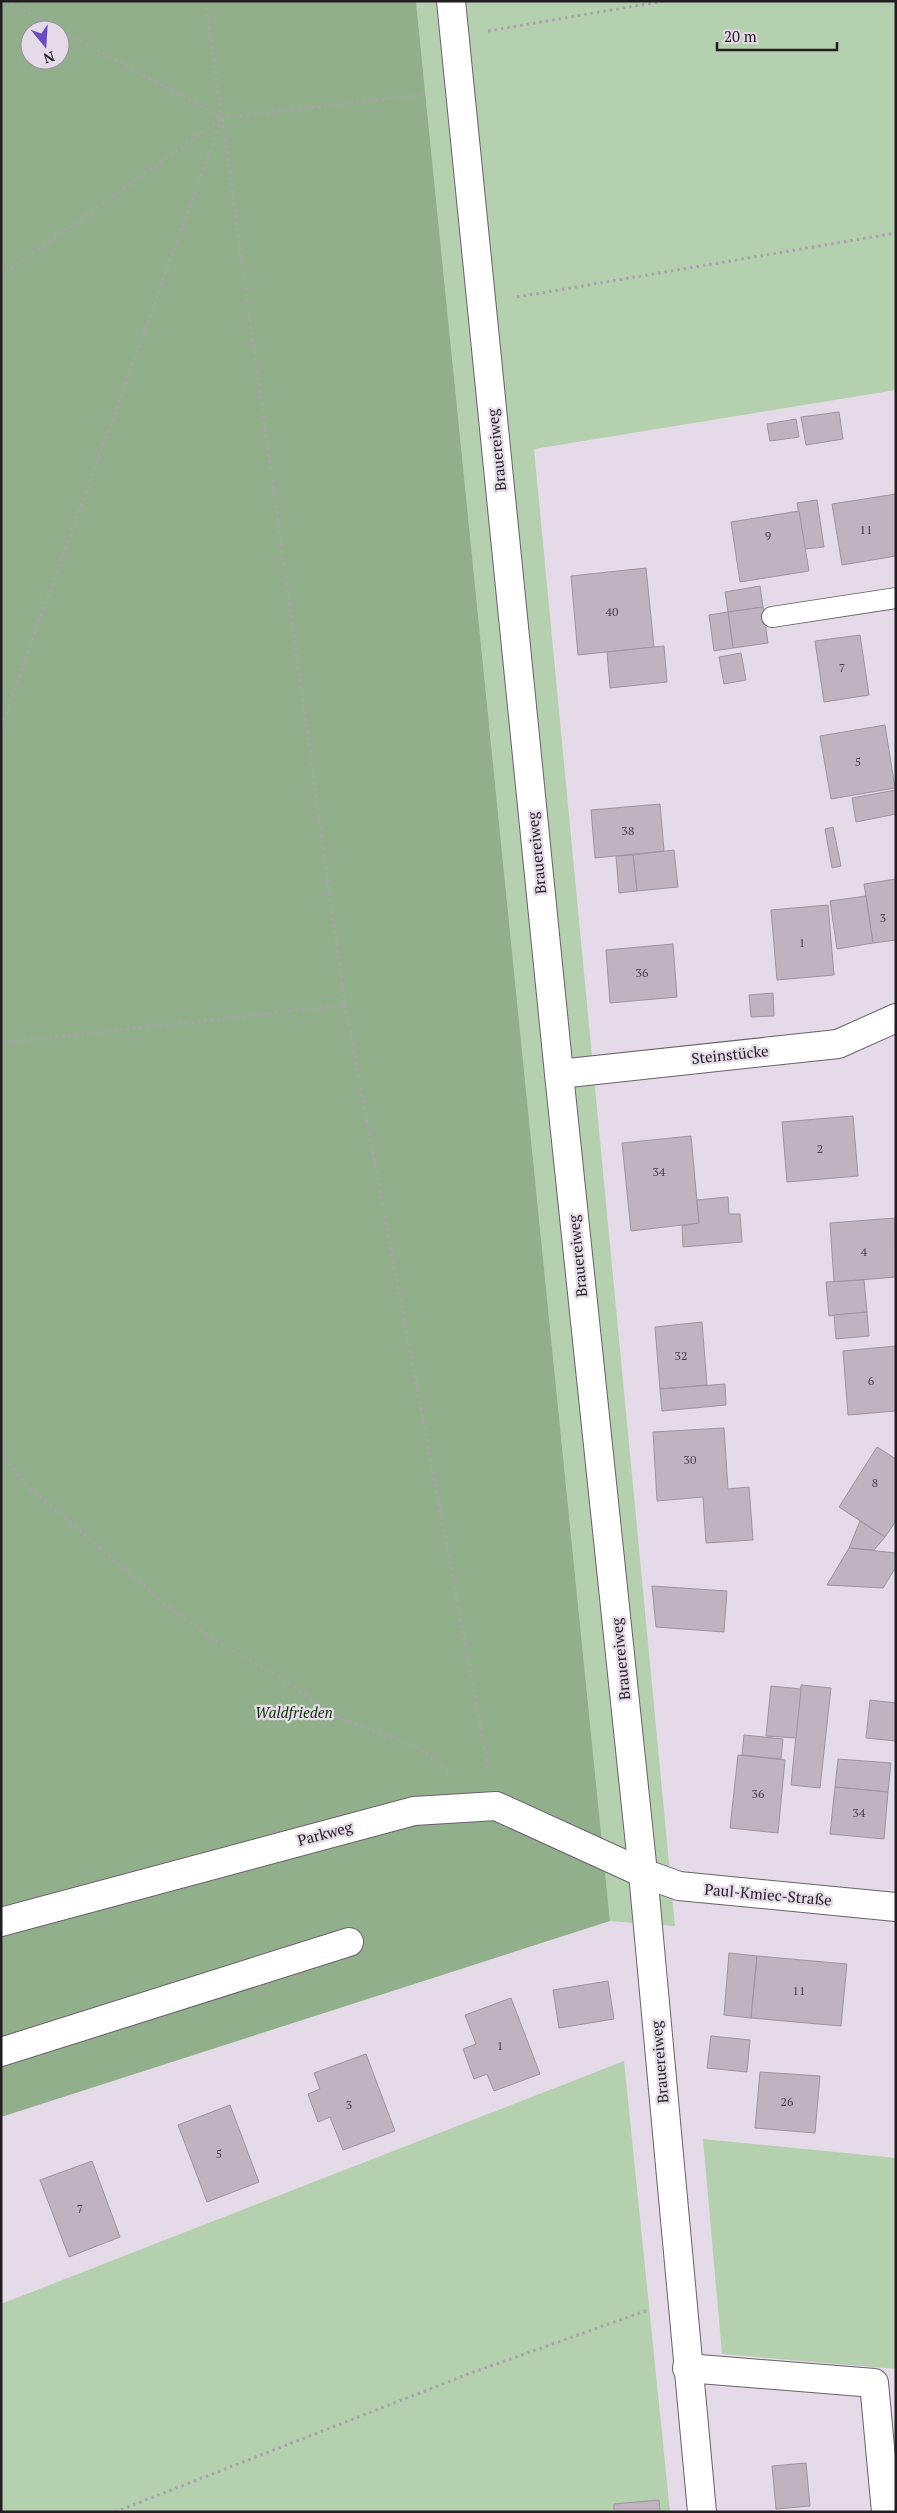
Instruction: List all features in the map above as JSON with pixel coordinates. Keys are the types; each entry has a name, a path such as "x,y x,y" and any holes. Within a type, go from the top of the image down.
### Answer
{"street":[{"name":"Brauereiweg","path":"450,1 559,1074 643,1873 687,2368 702,2512"},
{"name":"Steinstücke","path":"559,1074 838,1044 896,1018"},
{"name":"Parkweg","path":"1,1922 414,1811 496,1806 643,1873"},
{"name":"Paul-Kmiec-Straße","path":"643,1873 679,1886 896,1907"},
{"path":"1,2052 349,1942"},
{"path":"687,2368 874,2383 886,2512"}],"lane":[{"path":"772,617 896,598"}],"path":[{"path":"7,1 222,118"},
{"path":"205,1 345,1005 496,1806"},
{"path":"455,36 664,1"},
{"path":"1,276 222,118 460,90"},
{"path":"1,726 222,118"},
{"path":"482,303 896,233"},
{"path":"1,1043 345,1005"},
{"path":"1,1453 24,1483 170,1608 219,1643 283,1679 334,1716 417,1747 496,1806"},
{"path":"115,2512 472,2373 629,2316 681,2300"}],"green space":[{"name":"Waldfrieden","path":"1,1 416,1 610,1921 1,2117"},
{"path":"416,1 896,1 896,390 534,449 675,1926 610,1921"},
{"path":"624,2061 670,2512 1,2512 1,2304"},
{"path":"703,2139 896,2158 896,2369 722,2354"}],"building":[{"path":"839,412 843,439 806,445 801,417"},
{"path":"796,419 799,437 770,441 767,424"},
{"path":"896,494 896,556 842,565 832,504"},
{"path":"817,500 824,547 805,549 797,503"},
{"path":"799,511 809,571 740,582 731,522"},
{"path":"646,568 654,647 578,655 571,576"},
{"path":"760,586 763,607 728,612 725,592"},
{"path":"763,607 768,643 733,648 728,612"},
{"path":"728,612 733,648 714,651 709,615"},
{"path":"860,635 869,695 824,702 815,641"},
{"path":"664,646 667,682 610,688 607,652"},
{"path":"741,653 746,680 724,684 719,657"},
{"path":"885,725 895,788 831,799 820,736"},
{"path":"896,790 896,814 856,822 852,798"},
{"path":"660,804 664,851 595,858 591,810"},
{"path":"833,827 841,866 832,868 825,829"},
{"path":"674,850 678,887 637,891 633,855"},
{"path":"633,855 637,891 619,893 616,856"},
{"path":"896,879 896,940 873,943 864,884"},
{"path":"866,896 873,943 837,949 830,901"},
{"path":"828,905 834,975 777,980 771,910"},
{"path":"673,944 677,997 610,1003 606,950"},
{"path":"773,993 774,1016 751,1017 749,995"},
{"path":"853,1116 858,1176 787,1182 782,1122"},
{"path":"691,1136 699,1223 631,1231 622,1143"},
{"path":"728,1197 729,1214 740,1214 742,1242 683,1247 682,1226 699,1223 697,1200"},
{"path":"895,1218 896,1277 834,1282 830,1223"},
{"path":"864,1280 867,1312 829,1316 826,1282"},
{"path":"867,1312 869,1336 836,1339 834,1315"},
{"path":"702,1322 707,1385 660,1389 655,1327"},
{"path":"896,1346 896,1411 848,1415 843,1351"},
{"path":"725,1384 726,1405 662,1411 660,1389"},
{"path":"724,1428 728,1489 749,1487 753,1540 706,1543 703,1497 657,1501 653,1432"},
{"path":"877,1447 896,1459 896,1521 885,1537 839,1507"},
{"path":"860,1521 885,1537 874,1550 849,1548"},
{"path":"849,1548 896,1553 896,1567 883,1588 827,1585"},
{"path":"652,1586 727,1591 724,1632 656,1627"},
{"path":"801,1685 831,1688 820,1788 791,1785"},
{"path":"771,1686 801,1689 796,1738 766,1736"},
{"path":"870,1700 896,1703 896,1741 866,1738"},
{"path":"744,1735 783,1739 781,1759 742,1755"},
{"path":"738,1755 785,1760 778,1833 730,1828"},
{"path":"838,1759 891,1763 888,1792 835,1787"},
{"path":"835,1787 888,1792 884,1839 830,1834"},
{"path":"729,1953 757,1956 751,2018 724,2015"},
{"path":"757,1956 847,1964 841,2026 751,2018"},
{"path":"608,1981 614,2019 559,2028 553,1990"},
{"path":"511,1998 540,2074 494,2091 487,2074 474,2079 463,2049 476,2044 465,2015"},
{"path":"711,2036 750,2040 747,2072 707,2068"},
{"path":"366,2054 395,2131 343,2150 330,2117 318,2122 308,2094 320,2089 314,2073"},
{"path":"760,2072 820,2076 815,2133 755,2128"},
{"path":"230,2105 259,2182 207,2202 178,2125"},
{"path":"92,2161 120,2237 69,2257 40,2180"},
{"path":"806,2463 810,2506 776,2509 772,2466"},
{"path":"659,2500 660,2512 614,2512 614,2504"}]}
